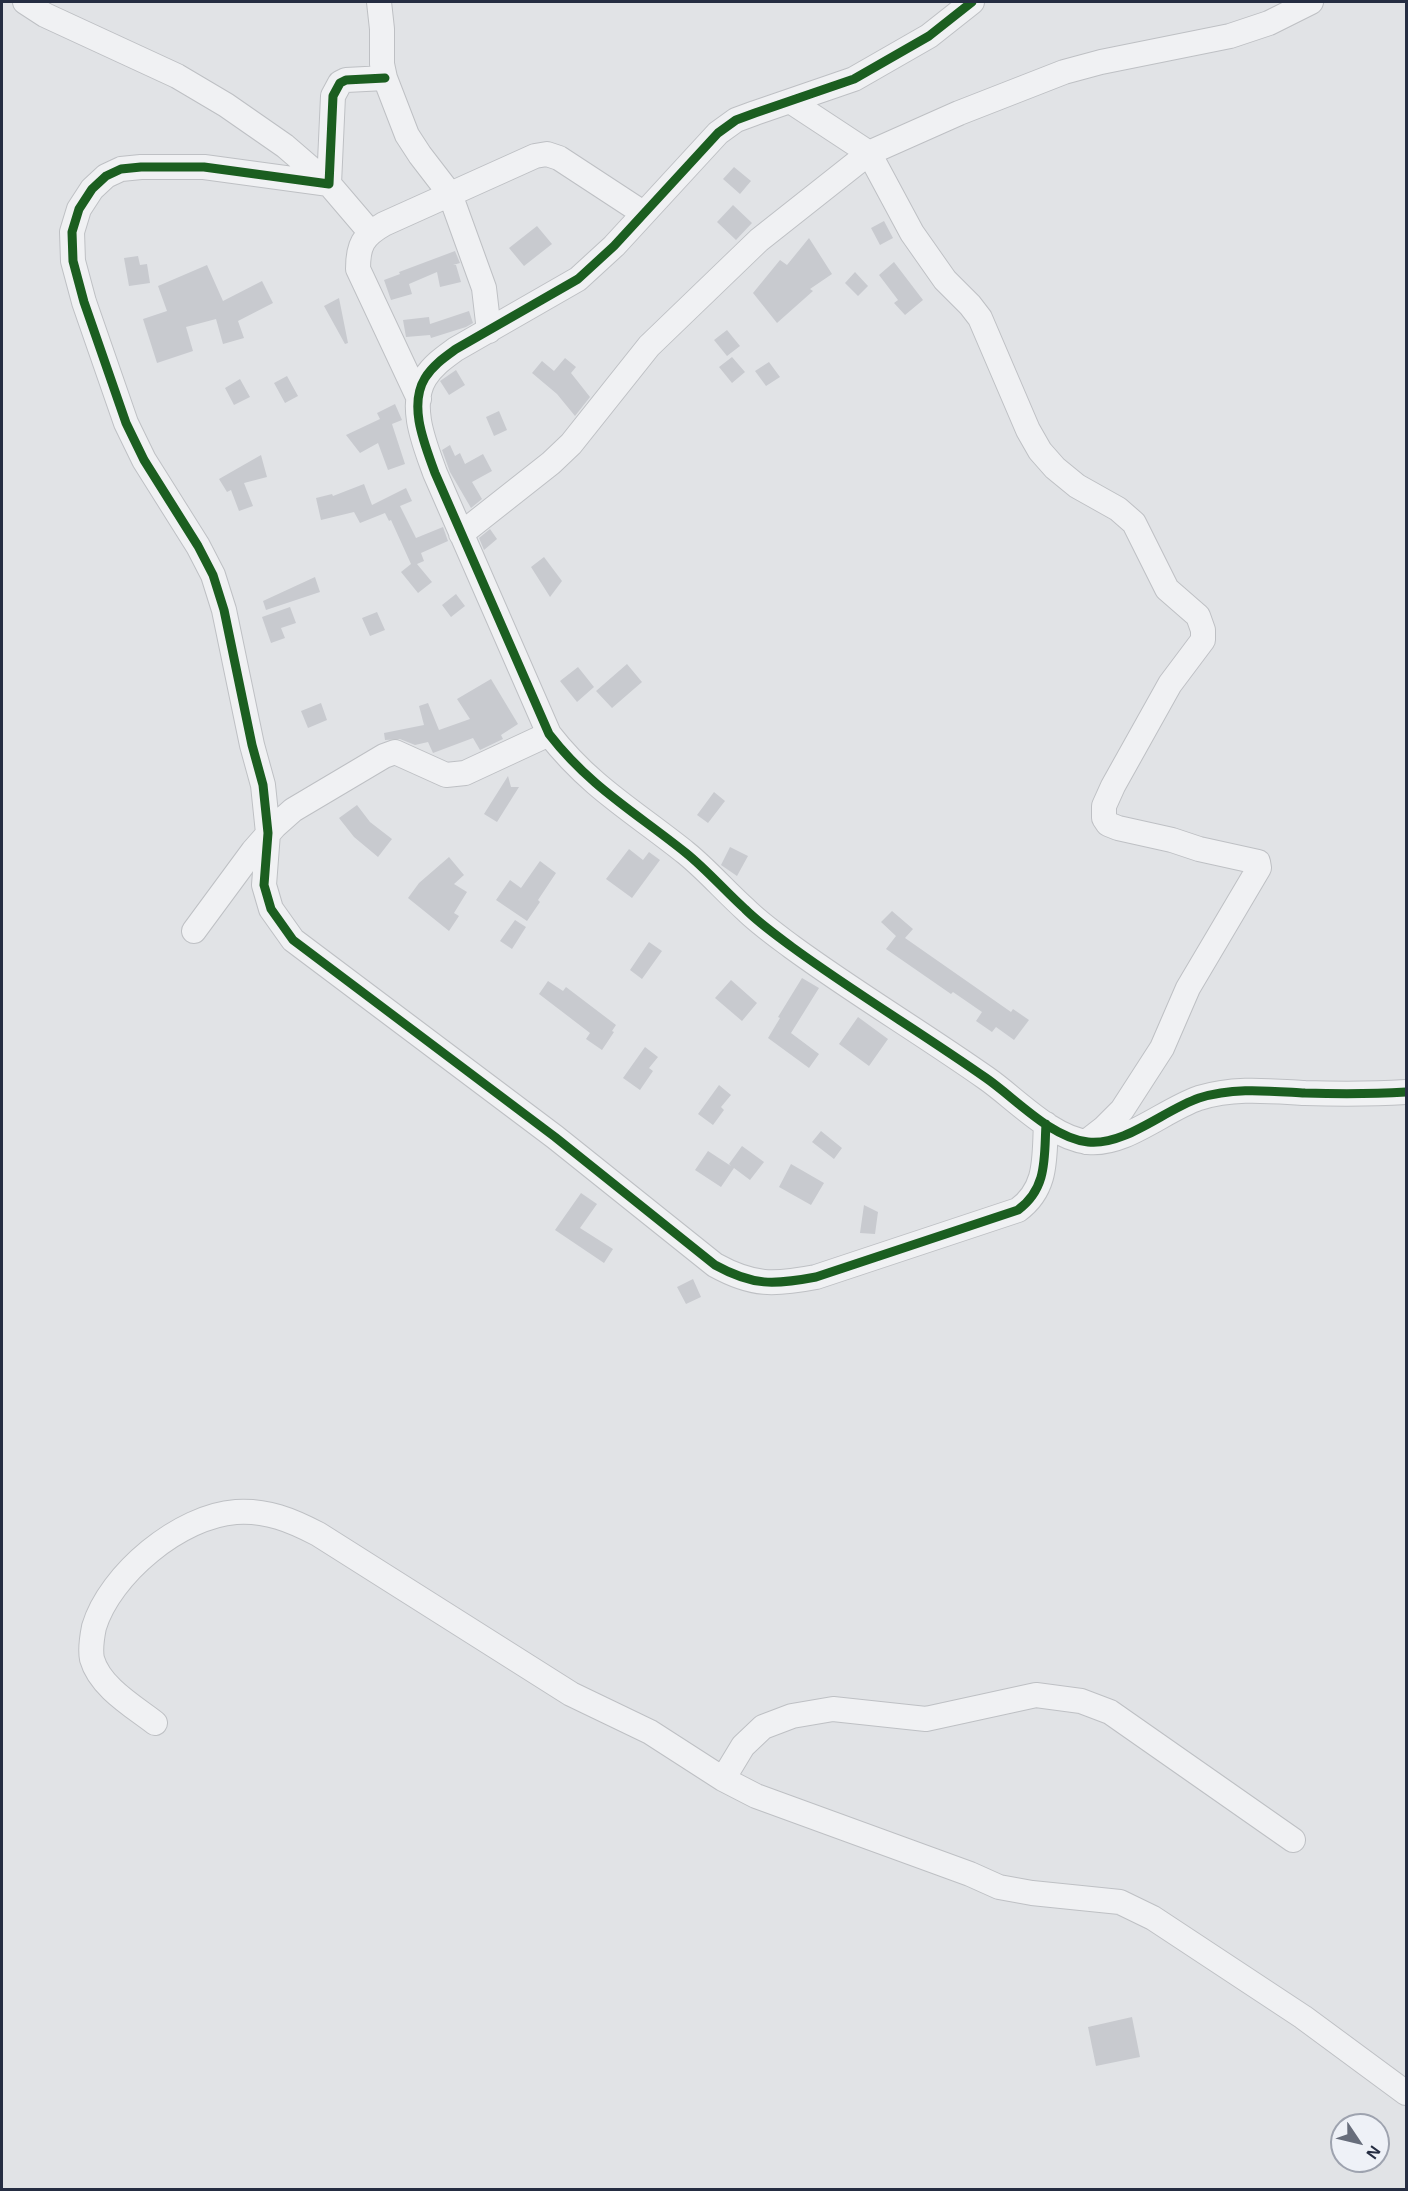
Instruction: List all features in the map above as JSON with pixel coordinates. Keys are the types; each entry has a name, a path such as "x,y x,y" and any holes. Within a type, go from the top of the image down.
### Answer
{"street":[{"path":"25,2 61,22 177,76 226,105 285,146 329,184 370,232"},
{"path":"972,2 929,36 854,79 736,120 718,133 614,246 578,279 456,349 439,362 424,379 419,399 422,435 435,472 549,734 584,775 608,796 686,853 747,912 793,947 986,1078 1046,1124 1064,1135 1086,1142 1103,1142 1118,1138 1198,1098 1247,1089 1365,1094 1407,1092"},
{"path":"461,534 558,457 649,346 759,240 869,153 1064,72 1101,62 1241,33 1311,2"},
{"path":"381,4 382,64 385,78 407,135 450,194 484,288 489,331"},
{"path":"329,184 333,96 336,87 346,80 385,78"},
{"path":"790,101 869,153 912,233 945,280 980,318 1028,430 1040,451 1055,468 1077,486 1118,509 1134,523 1167,589 1198,616 1203,630 1203,640 1170,684 1113,786 1104,806 1104,818 1108,824 1118,828 1172,840 1199,849 1249,858 1258,862 1259,868 1188,988 1162,1048 1122,1110 1086,1142"},
{"path":"419,399 358,269 358,256 362,243 370,232 535,156 547,154 559,158 643,213"},
{"path":"329,184 204,167 141,167 121,170 106,176 92,189 79,209 72,232 73,261 126,423 144,460 198,546 213,575 224,610 252,745 263,785 268,833 264,885 271,909 293,940 555,1137 715,1265 738,1277 760,1282 788,1282 816,1277 1018,1210 1030,1201 1039,1186 1043,1167 1046,1124"},
{"path":"194,931 268,833 293,810 384,756 395,752 408,756 432,771 446,776 465,773 549,734"},
{"path":"155,1723 115,1691 102,1676 92,1658 91,1637 98,1613 110,1592 148,1552 172,1536 204,1520 234,1512 262,1512 289,1519 318,1534 571,1694 650,1732 723,1779 756,1796 970,1874 999,1887 1032,1893 1120,1902 1153,1918 1303,2017 1407,2093"},
{"path":"723,1779 743,1746 763,1727 792,1716 833,1709 926,1719 1036,1695 1081,1701 1110,1712 1293,1840"}],"building":[{"path":"734,167 751,181 740,194 723,179"},
{"path":"733,205 752,223 736,240 717,222"},
{"path":"884,221 893,238 880,245 871,228"},
{"path":"537,226 552,244 524,266 509,248"},
{"path":"809,238 832,274 810,289 813,291 777,323 753,293 780,260 787,265"},
{"path":"455,251 460,263 453,265 456,265 461,282 440,287 437,272 409,284 412,294 391,300 384,280"},
{"path":"138,256 140,265 147,264 150,283 129,286 124,258"},
{"path":"894,262 923,300 905,315 894,303 898,300 879,275"},
{"path":"207,265 223,301 262,281 273,303 238,321 244,338 223,344 216,319 186,327 193,351 157,363 143,319 167,311 158,286"},
{"path":"855,272 868,286 858,296 845,283"},
{"path":"339,298 348,343 345,344 324,306"},
{"path":"469,311 473,323 466,327 431,338 430,335 406,337 403,320 429,317 430,324"},
{"path":"727,330 740,346 727,356 714,340"},
{"path":"732,357 745,372 732,383 719,367"},
{"path":"565,358 576,367 571,373 590,397 575,416 557,394 532,373 542,361 554,371"},
{"path":"769,362 780,377 766,386 755,371"},
{"path":"456,370 465,385 449,395 440,381"},
{"path":"287,376 298,396 285,403 274,383"},
{"path":"240,379 250,397 234,405 225,388"},
{"path":"395,404 402,420 392,424 405,464 388,470 378,443 360,453 346,435 380,419 377,413"},
{"path":"499,411 507,430 494,436 486,417"},
{"path":"450,445 455,456 460,453 465,464 483,454 492,471 472,482 482,499 471,508 450,472 442,450"},
{"path":"261,455 267,477 244,483 253,506 239,511 231,490 227,492 219,479"},
{"path":"364,484 372,505 406,488 412,501 400,506 416,538 443,527 448,541 421,553 424,561 417,564 432,582 418,593 401,572 411,564 391,520 389,521 385,513 360,523 354,512 321,520 316,498 332,494 333,496"},
{"path":"490,529 497,539 484,550 479,538"},
{"path":"544,557 562,581 550,597 531,567"},
{"path":"315,577 320,592 266,610 263,601"},
{"path":"456,594 465,606 451,617 442,605"},
{"path":"290,607 296,623 281,628 285,638 271,643 262,617"},
{"path":"377,612 385,630 370,636 362,618"},
{"path":"627,664 642,682 612,708 596,691"},
{"path":"578,667 594,687 577,702 560,681"},
{"path":"491,679 518,724 501,735 503,739 480,750 473,738 433,753 428,742 415,745 400,739 385,740 384,733 424,725 419,706 428,703 439,730 470,719 457,699"},
{"path":"321,703 327,720 308,728 301,711"},
{"path":"508,776 511,787 519,787 497,822 484,814"},
{"path":"714,792 725,801 708,823 697,815"},
{"path":"357,805 370,822 392,839 378,857 354,837 339,818"},
{"path":"730,847 748,856 737,876 721,865"},
{"path":"629,849 643,860 649,852 660,860 632,898 606,879"},
{"path":"449,857 464,875 454,884 467,892 454,913 459,916 449,931 408,898 419,883"},
{"path":"540,861 556,873 527,921 496,900 510,880 521,888"},
{"path":"892,911 913,929 905,938 1011,1012 1013,1009 1029,1020 1014,1040 996,1027 992,1032 976,1021 982,1012 953,992 951,994 886,949 896,936 881,922"},
{"path":"515,920 526,927 512,949 500,941"},
{"path":"649,942 662,951 642,979 630,970"},
{"path":"802,978 819,988 791,1033 819,1054 809,1068 768,1038"},
{"path":"731,980 757,1003 742,1021 715,998"},
{"path":"548,981 563,991 566,987 616,1025 602,1050 586,1039 590,1033 539,994"},
{"path":"858,1017 888,1039 869,1066 839,1044"},
{"path":"645,1047 658,1057 649,1068 653,1071 640,1090 623,1078"},
{"path":"719,1085 731,1095 721,1107 724,1110 713,1125 698,1114"},
{"path":"821,1131 842,1148 834,1159 812,1142"},
{"path":"742,1146 764,1162 750,1180 734,1168 721,1187 695,1170 708,1151 731,1166 729,1164"},
{"path":"791,1164 824,1183 811,1205 779,1187"},
{"path":"581,1193 597,1204 580,1228 613,1249 604,1263 555,1230"},
{"path":"864,1205 878,1212 875,1234 860,1233"},
{"path":"693,1279 701,1297 686,1304 677,1287"},
{"path":"1132,2017 1140,2057 1096,2066 1088,2027"}],"cycle path":[{"path":"972,2 929,36 854,79 736,120 718,133 614,246 578,279 456,349 439,362 425,378 418,401 420,426 435,473 549,734 565,753 597,784 694,860 768,929 840,981 986,1078 1047,1125 1074,1139 1102,1142 1130,1133 1199,1098 1225,1092 1330,1094 1406,1092"},
{"path":"385,78 346,80 340,83 333,96 329,184 204,167 121,169 106,176 92,189 79,209 72,232 73,261 84,302 126,423 144,460 198,546 213,575 224,610 252,745 263,785 268,833 264,885 271,909 293,940 555,1137 715,1265 741,1277 764,1282 816,1277 1018,1210 1028,1201 1040,1182 1046,1124"}]}
